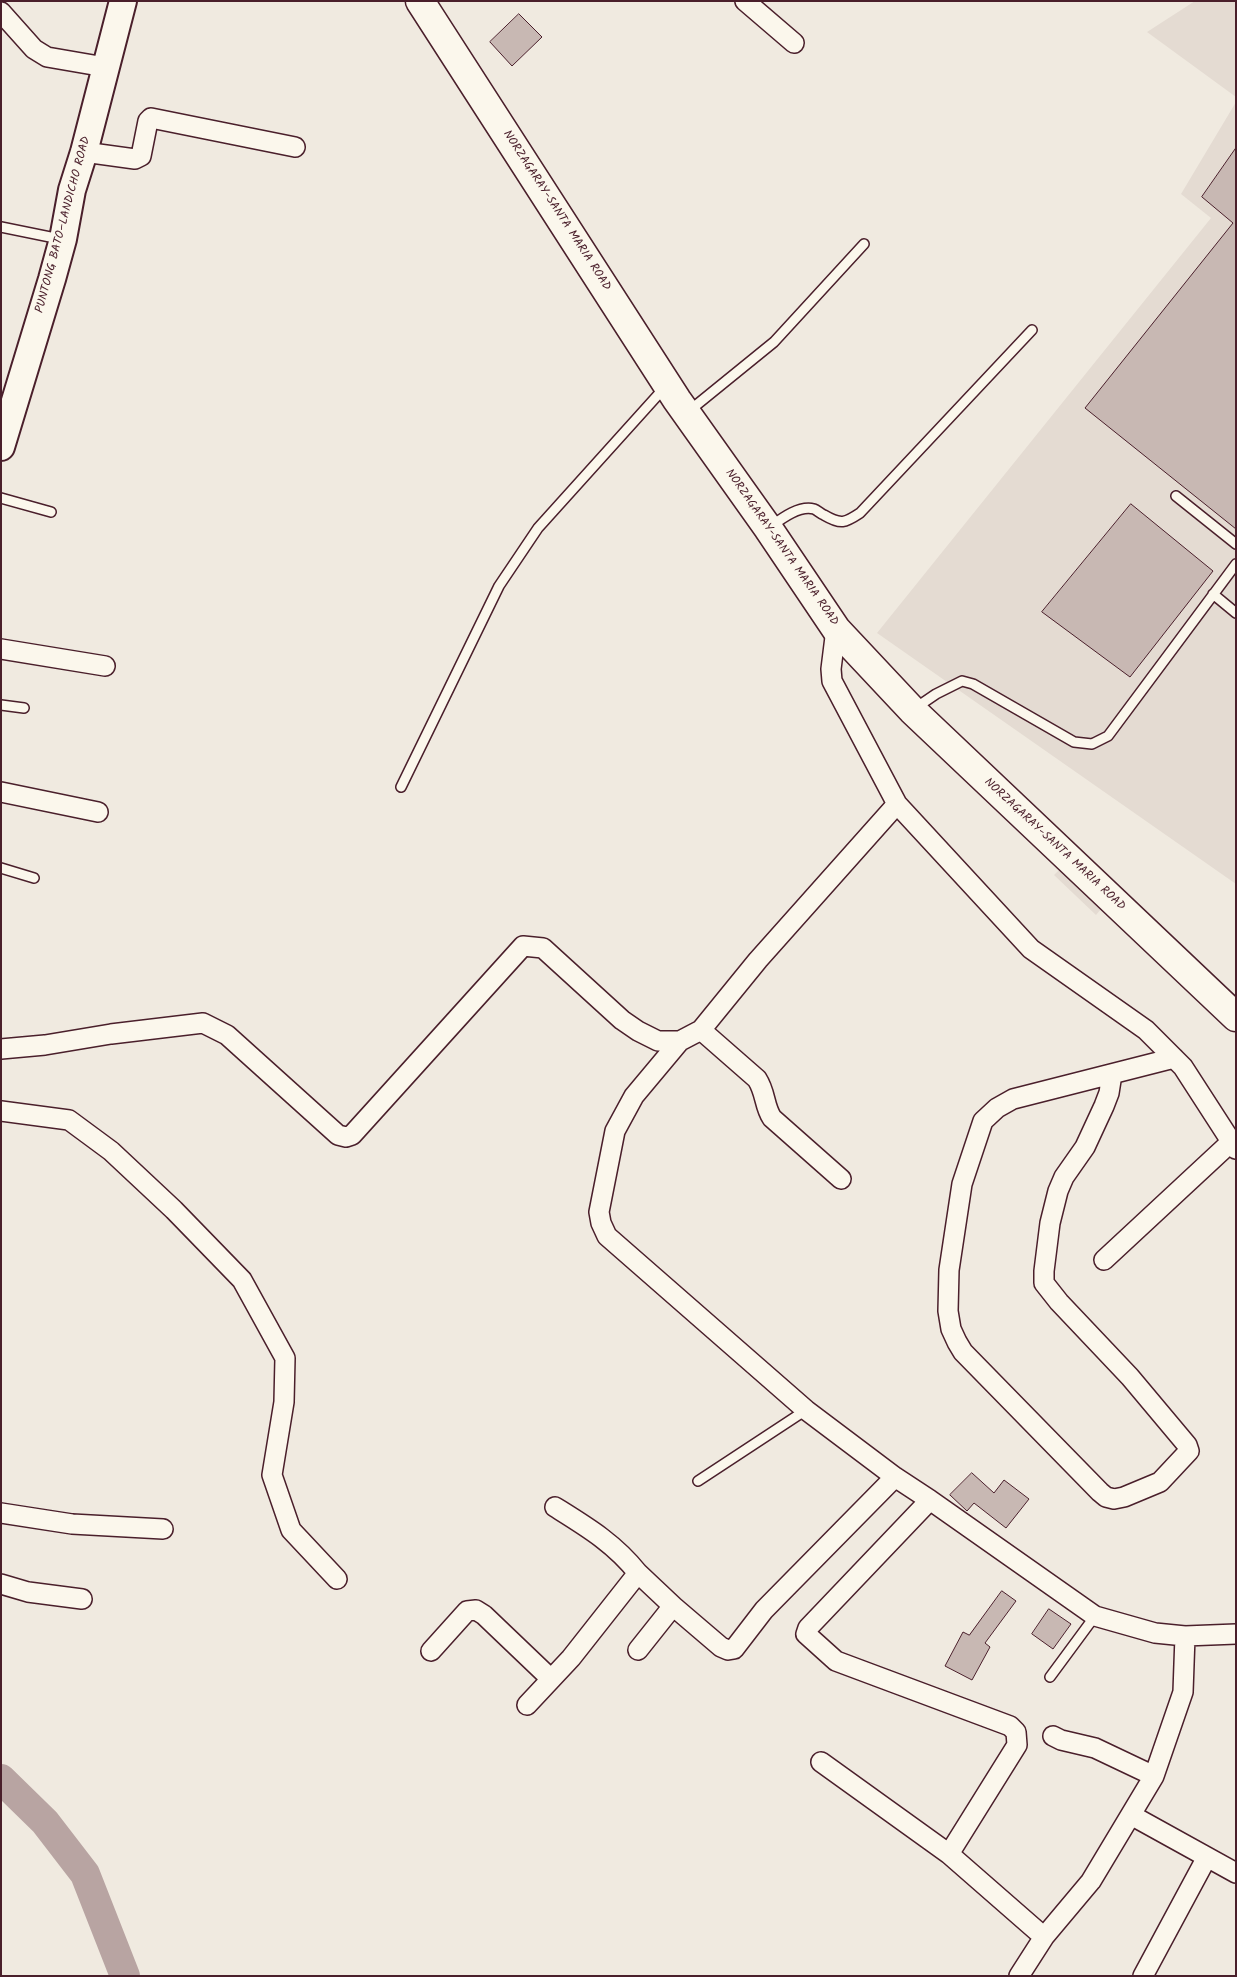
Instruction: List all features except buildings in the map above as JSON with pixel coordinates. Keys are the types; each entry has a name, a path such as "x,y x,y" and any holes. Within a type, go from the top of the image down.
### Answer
{"main road":[{"name":"PUNTONG BATO–LANDICHO ROAD","path":"3,433 62,239 72,190 84,152 104,67 123,1"},
{"name":"NORZAGARAY-SANTA MARIA ROAD","path":"420,1 686,413 768,528 836,629 912,710 1236,1017"}],"street":[{"path":"3,1 1,11 34,49 47,57 104,67"},
{"path":"745,1 794,43"},
{"path":"84,152 135,159 143,152 148,121 151,118 295,147"},
{"path":"836,629 831,669 832,681 897,804 1031,949 1146,1030 1183,1067 1233,1145 1104,1260"},
{"path":"1,649 105,666"},
{"path":"1,792 98,812"},
{"path":"897,804 758,960 701,1030 680,1041 634,1096 615,1131 600,1212 601,1223 607,1236 806,1410 895,1477 1096,1616 1155,1633 1185,1636 1236,1634"},
{"path":"1,1048 45,1045 111,1034 203,1023 227,1035 338,1135 346,1137 352,1135 523,946 542,948 622,1020 638,1031 658,1041 680,1041"},
{"path":"701,1030 757,1078 763,1088 772,1118 842,1179"},
{"path":"1112,1074 1110,1093 1104,1106 1085,1147 1064,1177 1058,1191 1050,1223 1044,1283 1059,1302 1130,1377 1187,1445 1189,1451 1160,1482 1124,1497 1106,1498 963,1352 957,1342 948,1311 949,1270 962,1184 983,1121 997,1108 1013,1099 1174,1058"},
{"path":"1,1111 69,1120 111,1150 174,1210 242,1280 285,1358 284,1402 272,1475 290,1530 337,1579"},
{"path":"555,1508 614,1546 638,1573 673,1606 728,1650 734,1649 764,1610 895,1477"},
{"path":"930,1500 808,1628 806,1634 836,1661 1010,1726 1016,1732 1017,1745 949,1854"},
{"path":"1,1514 72,1524 163,1529"},
{"path":"527,1705 576,1651 638,1573"},
{"path":"1,1584 28,1592 82,1599"},
{"path":"638,1650 673,1606"},
{"path":"431,1651 467,1611 476,1610 551,1679"},
{"path":"1018,1976 1044,1937 1091,1881 1154,1776 1183,1692 1185,1636"},
{"path":"1053,1736 1060,1740 1095,1748 1154,1776"},
{"path":"821,1762 949,1854 1044,1937"},
{"path":"1131,1815 1236,1873"},
{"path":"1143,1976 1207,1857"}],"lane":[{"path":"1,227 62,239"},
{"path":"686,413 774,342 864,244"},
{"path":"768,528 804,508 814,509 838,522 846,522 860,513 1032,330"},
{"path":"401,787 495,594 514,564 538,528 668,384"},
{"path":"1176,496 1236,544"},
{"path":"1,498 51,512"},
{"path":"912,710 936,694 962,681 973,684 1074,742 1092,744 1108,736 1236,564"},
{"path":"1213,594 1236,613"},
{"path":"1,705 24,708"},
{"path":"1,868 34,878"},
{"path":"698,1481 806,1410"},
{"path":"1050,1677 1096,1616"}],"shaded area":[{"path":"1195,1 1236,1 1236,97 1147,32"},
{"path":"1236,102 1236,884 877,633 1211,218 1181,194"},
{"path":"1066,863 1107,902 1096,915 1054,875"}],"waterway":[{"path":"1,1779 45,1822 85,1874 125,1976"}]}
